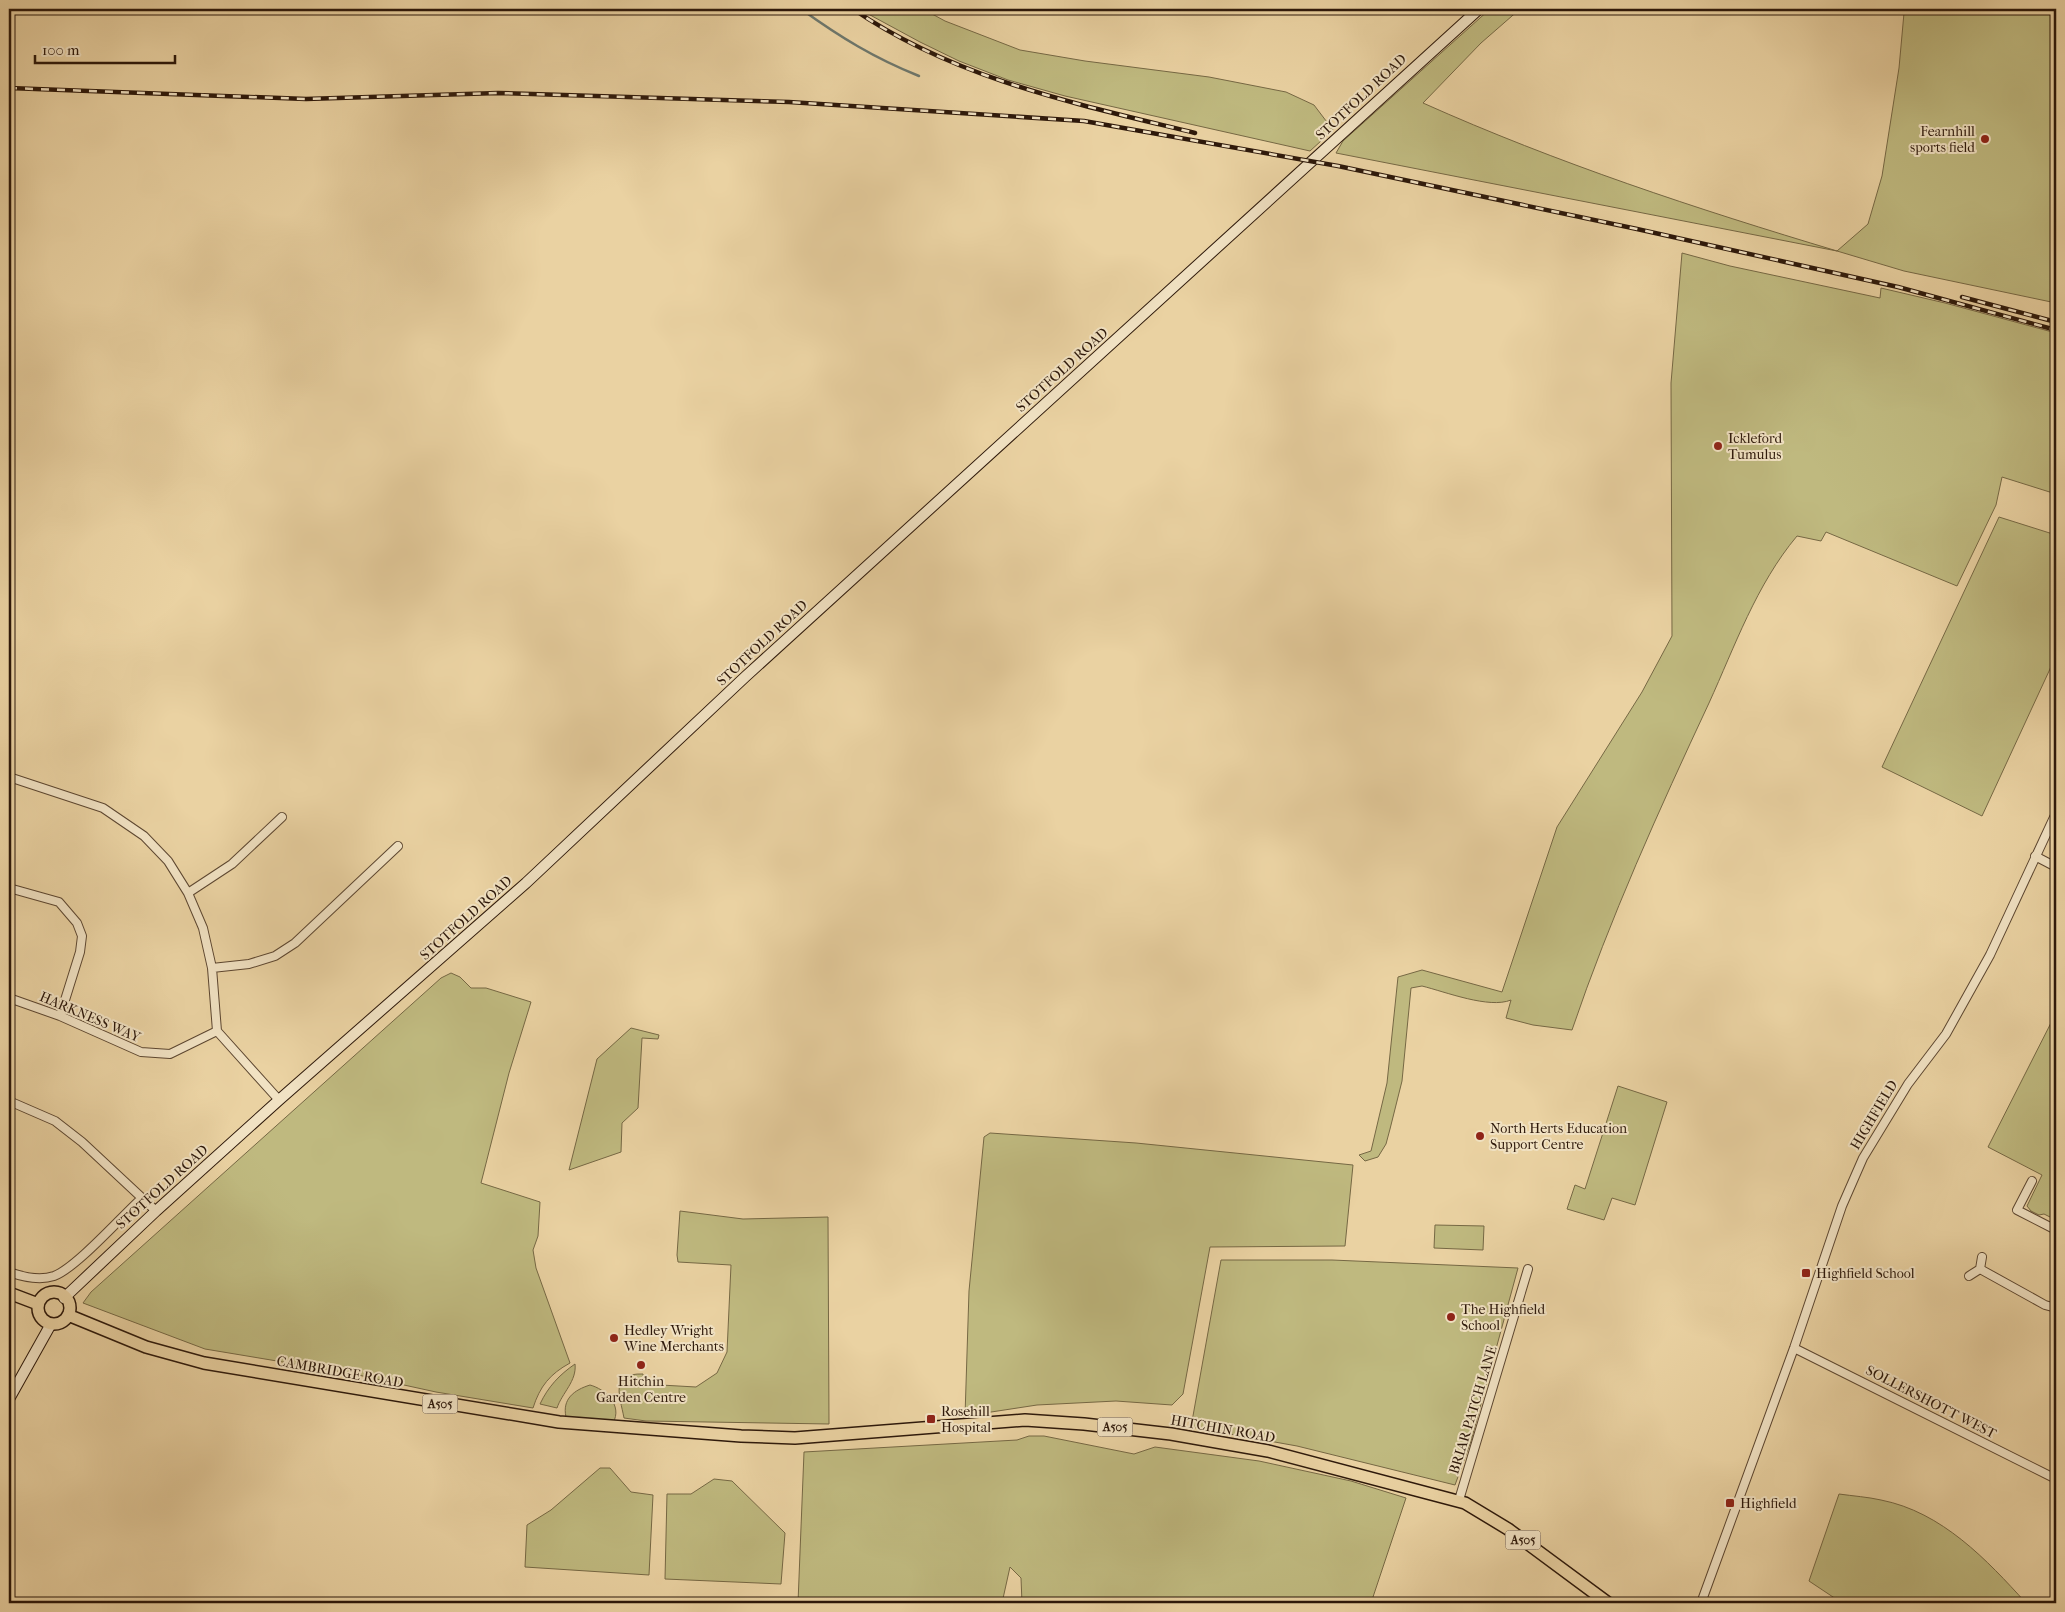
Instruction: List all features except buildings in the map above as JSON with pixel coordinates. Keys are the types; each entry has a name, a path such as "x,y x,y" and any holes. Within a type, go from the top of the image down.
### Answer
{"main road":[{"path":"9,1293 38,1304"},
{"path":"48,1294 58,1294 68,1303 68,1315 62,1322 51,1324 41,1318 38,1304 48,1294"},
{"name":"CAMBRIDGE ROAD","path":"68,1315 146,1347 204,1363 320,1384 559,1422 741,1436 795,1438"},
{"name":"HITCHIN ROAD","path":"795,1438 1026,1420 1084,1424 1171,1434 1268,1451 1459,1500 1508,1529 1608,1603"}],"street":[{"name":"STOTFOLD ROAD","path":"64,1298 156,1211 279,1100 526,883 745,677 1479,9"},
{"path":"9,777 103,808 144,836 168,861 188,892 203,928 212,968 217,1031 279,1100"},
{"name":"HIGHFIELD","path":"1701,1603 1794,1348 1842,1206 1865,1154 1908,1084 1946,1034 1990,955 2056,813"},
{"path":"188,892 232,864 282,817"},
{"path":"212,968 249,964 275,956 295,943 398,846"},
{"path":"2036,856 2056,867"},
{"path":"9,888 59,902 77,924 82,936 80,952 60,1016"},
{"name":"HARKNESS WAY","path":"9,998 60,1016 141,1052 170,1054 217,1031"},
{"path":"9,1101 62,1126 108,1164 141,1199 156,1211"},
{"path":"2032,1181 2017,1210 2056,1230"},
{"path":"9,1272 33,1279 58,1273 74,1263 141,1199"},
{"path":"1969,1276 1980,1269 1982,1257"},
{"name":"BRIAR PATCH LANE","path":"1459,1500 1528,1269"},
{"path":"1980,1269 2045,1305 2056,1308"},
{"path":"9,1399 51,1324"},
{"name":"SOLLERSHOTT WEST","path":"1794,1348 2056,1479"}],"shaded area":[{"path":"859,9 923,9 945,21 1020,50 1085,61 1209,77 1286,92 1314,105 1333,130 1310,151 1065,96 1008,80 959,61"},
{"path":"1490,9 1520,9 1481,43 1423,103 1525,146 1628,184 1732,219 1837,251 1336,153 1343,141"},
{"name":"Fearnhill sports field","path":"1909,9 2056,9 2056,303 1904,271 1837,251 1868,224 1882,176 1899,68 1904,13"},
{"path":"1682,253 1730,266 1880,298 1881,288 2056,333 2056,494 2002,477 1996,505 1957,586 1826,532 1821,541 1797,536 1770,575 1747,616 1636,865 1602,947 1572,1030 1533,1025 1506,1018 1511,1000 1502,1002 1480,1001 1422,986 1411,988 1402,1081 1390,1129 1386,1144 1378,1157 1365,1161 1359,1155 1371,1151 1387,1083 1398,977 1422,970 1502,992 1557,827 1642,692 1672,636 1671,383"},
{"path":"1999,517 2056,535 2056,656 1982,816 1882,767"},
{"path":"451,973 460,977 471,988 486,988 531,1002 509,1073 481,1183 540,1202 538,1236 533,1250 536,1268 570,1363 551,1376 539,1393 533,1408 436,1392 349,1373 205,1349 83,1303 91,1292 441,978"},
{"path":"2056,1013 2056,1220 2044,1214 2039,1215 2031,1211 2027,1206 2042,1175 1988,1147"},
{"path":"631,1028 659,1035 658,1039 642,1038 638,1108 622,1123 621,1152 569,1170 597,1059"},
{"path":"1618,1086 1667,1102 1635,1205 1612,1198 1604,1220 1567,1209 1575,1185 1585,1189"},
{"path":"990,1133 1136,1143 1353,1165 1345,1246 1210,1247 1183,1394 1172,1405 1116,1401 1037,1405 965,1416 969,1291 984,1137"},
{"path":"680,1211 743,1219 828,1217 829,1424 646,1421 624,1418 619,1387 625,1377 643,1374 643,1384 696,1387 717,1373 727,1352 731,1265 678,1262"},
{"path":"1435,1225 1484,1226 1483,1250 1434,1248"},
{"path":"1221,1260 1332,1260 1518,1268 1471,1441 1455,1485 1297,1446 1191,1427"},
{"path":"575,1364 572,1381 557,1408 540,1404 554,1382"},
{"path":"590,1385 607,1394 611,1399 616,1410 613,1423 566,1417 566,1405 570,1396"},
{"path":"1029,1436 1044,1436 1134,1454 1155,1447 1259,1461 1351,1481 1406,1498 1371,1603 1022,1603 1021,1578 1010,1567 1002,1603 798,1603 804,1452 1017,1440"},
{"path":"600,1468 610,1468 631,1492 653,1495 649,1575 525,1567 527,1525 551,1510"},
{"path":"714,1479 732,1481 785,1533 781,1584 665,1579 667,1494 691,1494"},
{"path":"1839,1494 1881,1500 1903,1506 1924,1515 1962,1540 1995,1570 2026,1603 1842,1603 1809,1581"}],"waterway":[{"path":"801,9 858,46 887,62 919,76"}],"railway":[{"path":"853,9 892,33 933,54 975,71 1062,99 1195,133"},
{"path":"9,88 306,99 498,93 789,102 1084,121 1338,166 1637,229 1898,287 2056,330"},
{"path":"1962,297 2056,322"}],"place":[{"name":"Fearnhill sports field","path":"1985,139"},
{"name":"Ickleford Tumulus","path":"1718,446"},
{"name":"North Herts Education Support Centre","path":"1480,1136"},
{"name":"Highfield School","path":"1806,1273"},
{"name":"The Highfield School","path":"1451,1317"},
{"name":"Hedley Wright Wine Merchants","path":"614,1338"},
{"name":"Hitchin Garden Centre","path":"641,1365"},
{"name":"Rosehill Hospital","path":"931,1419"},
{"name":"Highfield","path":"1730,1503"}]}
